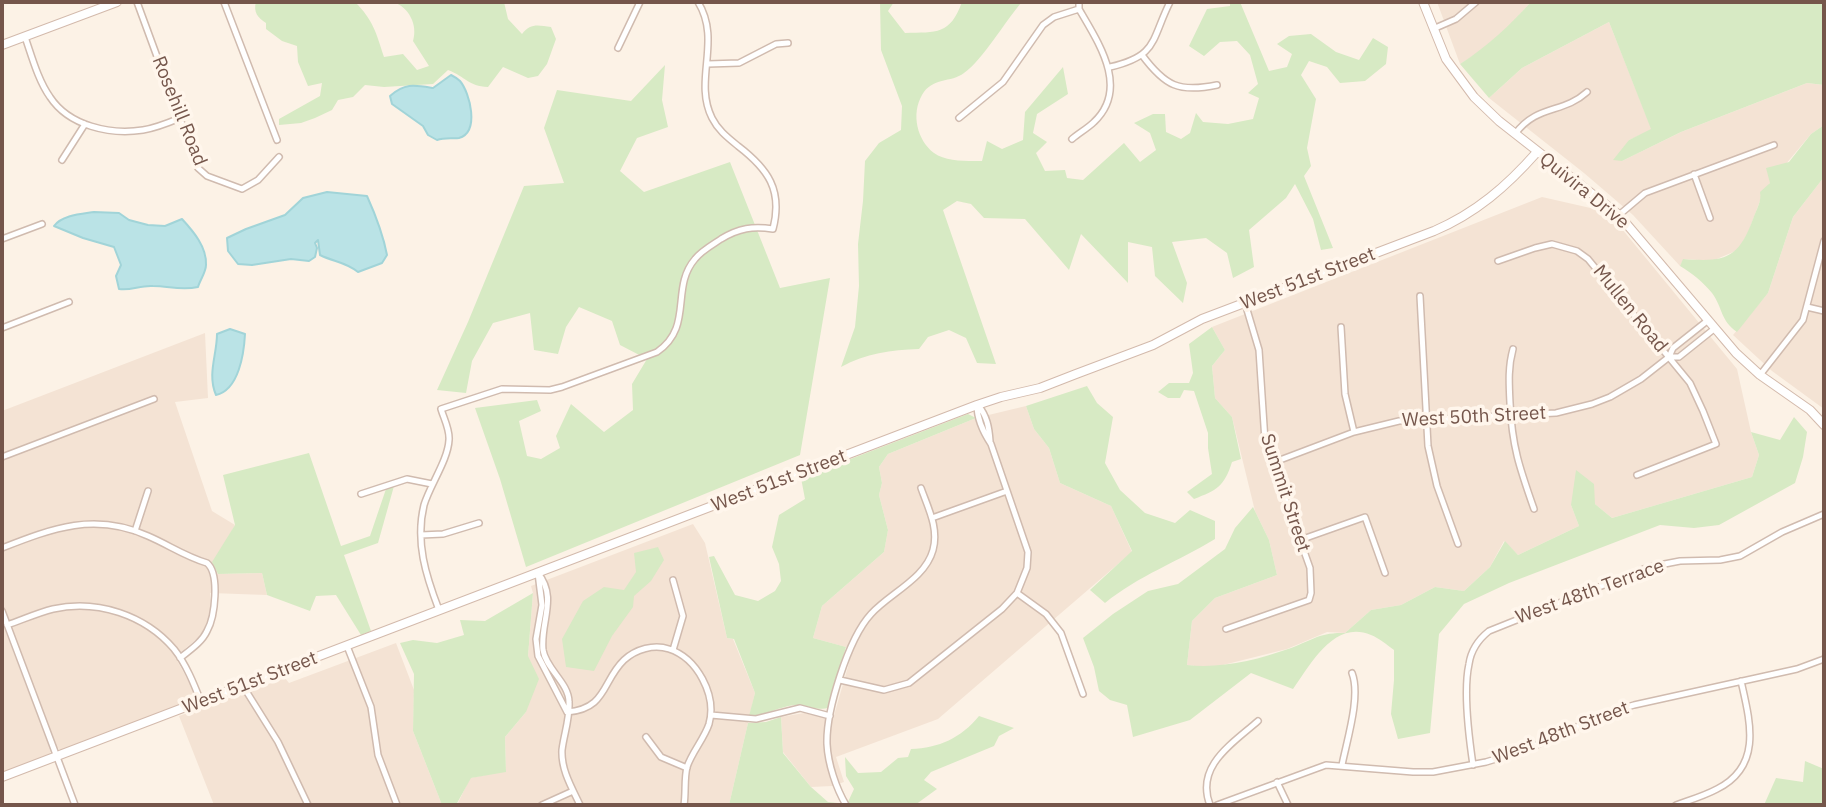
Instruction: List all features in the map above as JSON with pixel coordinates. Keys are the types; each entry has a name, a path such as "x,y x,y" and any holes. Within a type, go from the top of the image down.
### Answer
{"street":[{"path":"2,46 117,2"},
{"name":"Rosehill Road","path":"137,2 198,168 207,176 236,189 248,188 279,157"},
{"path":"224,2 276,140"},
{"path":"618,47 640,2"},
{"path":"439,610 424,567 421,535 424,507 447,450 449,438 441,409 502,389 550,390 562,387 657,352 675,334 680,317 684,277 695,259 739,229 773,229 778,202 769,177 762,166 721,132 707,106 704,90 710,42 708,25 698,2"},
{"path":"1110,67 1127,63 1142,55 1156,36 1170,2"},
{"name":"Quivira Drive","path":"1423,2 1446,59 1483,106 1537,152 1619,215 1714,329 1760,375 1811,410 1824,425"},
{"path":"1433,29 1456,19 1476,2"},
{"path":"959,118 1003,82 1043,25 1079,5 1110,67 1110,91 1102,113 1072,139"},
{"path":"25,37 49,96 64,113 85,124 135,131 180,118"},
{"path":"708,64 739,63 776,44 788,43"},
{"path":"1142,55 1164,80 1175,86 1195,89 1217,85"},
{"path":"1516,134 1530,118 1573,102 1587,92"},
{"path":"62,160 85,124"},
{"path":"1619,215 1645,193 1774,145"},
{"name":"West 51st Street","path":"2,777 978,405 1040,388 1153,345 1202,319 1458,220 1495,195 1537,152"},
{"path":"1693,174 1710,218"},
{"path":"2,239 42,225"},
{"path":"1760,375 1800,325 1824,241"},
{"name":"Mullen Road","path":"1498,261 1542,246 1561,245 1577,251 1597,268 1695,392 1716,444 1636,475"},
{"path":"1420,296 1428,446 1437,486 1458,544"},
{"path":"2,328 69,302"},
{"name":"Summit Street","path":"1226,629 1309,600 1311,593 1310,568 1263,432 1259,350 1245,303"},
{"path":"1807,307 1824,311"},
{"name":"West 50th Street","path":"1272,463 1378,424 1556,413 1592,404 1627,388 1669,357 1673,348 1707,321"},
{"path":"1341,327 1345,394 1354,432"},
{"name":"West 50th Street","path":"1669,357 1679,356 1714,329"},
{"path":"1513,349 1508,365 1515,454 1534,509"},
{"path":"2,457 154,399"},
{"path":"840,680 884,690 909,683 1002,609 1017,593 1029,558 990,444 984,412 978,405"},
{"path":"360,494 407,479 432,484"},
{"path":"846,805 828,752 830,716 851,644 863,624 881,604 918,574 930,558 935,538 932,518 921,488"},
{"path":"135,531 148,491"},
{"path":"932,518 1007,491"},
{"name":"West 48th Terrace","path":"1473,765 1469,733 1469,663 1477,644 1489,631 1649,567 1680,561 1720,560 1740,556 1790,528 1824,513"},
{"path":"1300,540 1365,517 1385,573"},
{"path":"421,535 443,534 479,523"},
{"path":"2,548 69,525 103,524 135,531 187,557 207,563 214,572 214,610 208,630 199,642 180,658"},
{"path":"538,573 544,580 549,598 540,640 552,677 570,701 562,757 566,775 580,805"},
{"path":"673,580 683,616 673,650"},
{"path":"1017,593 1055,624 1065,643 1083,694"},
{"path":"7,625 42,612 68,607 109,609 124,614 152,629 164,639 180,658 201,702"},
{"path":"2,611 75,805"},
{"path":"347,646 371,707 375,744 397,805"},
{"path":"568,712 581,710 599,698 620,664 633,653 661,647 684,656 699,675 709,695 711,715 707,731 687,768 684,805"},
{"name":"West 48th Street","path":"1217,805 1314,768 1342,765 1366,770 1413,772 1473,765 1525,750 1598,717 1634,705 1797,669 1824,659"},
{"path":"1342,765 1355,695 1352,673"},
{"path":"1676,805 1724,785 1744,763 1751,733 1741,681"},
{"path":"243,686 278,742 308,805"},
{"path":"711,715 756,719 800,708 830,716"},
{"path":"1210,805 1206,785 1213,763 1258,721"},
{"path":"646,737 661,757 687,768"},
{"path":"1277,782 1289,805"},
{"path":"542,805 573,791"}],"shaded area":[{"path":"1437,2 1531,2 1485,49 1460,64"},
{"path":"1609,22 1652,130 1629,140 1622,161 1681,132 1807,83 1824,85 1824,125 1811,134 1770,183 1738,250 1712,261 1684,259 1680,266 1633,215 1489,98 1522,68"},
{"path":"1824,177 1824,409 1772,371 1733,335 1768,293 1793,217"},
{"path":"1542,197 1608,212 1737,369 1759,455 1752,477 1612,518 1595,504 1571,505 1579,526 1518,555 1504,541 1490,567 1464,591 1435,587 1401,605 1371,610 1345,633 1327,632 1287,649 1211,668 1187,665 1192,621 1215,598 1277,575 1269,540 1255,511 1232,417 1215,398 1212,366 1225,350 1212,327"},
{"path":"205,333 208,398 175,402 212,511 235,525 214,564 218,574 262,573 267,595 210,593 211,611 204,629 198,638 175,657 195,695 194,700 60,750 55,745 2,604 2,411"},
{"path":"1026,406 1034,429 1049,448 1060,483 1111,506 1132,552 938,719 836,757 844,782 832,786 811,787 783,752 781,717 804,713 833,719 853,649 813,638 822,606 884,552 888,530 879,495 882,483 879,467 888,454 976,418"},
{"path":"693,524 705,543 727,638 733,639 755,693 729,805 457,805 470,778 506,771 505,737 526,712 533,593 531,586"},
{"path":"2,622 51,751 49,756 2,774"},
{"path":"396,643 414,690 413,731 442,805 214,805 179,716 285,678 289,683"}],"green space":[{"path":"256,2 355,2 373,27 384,57 403,54 417,70 429,66 413,41 411,17 404,8 393,2 504,2 508,19 522,34 531,26 546,26 551,27 556,39 547,64 538,76 528,78 503,67 488,87 471,83 448,70 433,84 384,87 365,85 353,97 338,100 332,110 315,118 301,123 279,125 279,119 320,96 322,83 308,86 298,62 297,46 282,41 266,29 266,23 256,12"},
{"path":"880,2 894,2 888,11 905,33 941,30 953,21 962,2 1022,2 971,67 959,76 926,89 917,110 917,126 928,148 939,156 982,161 987,141 1002,149 1023,140 1025,112 1063,67 1068,94 1037,114 1033,133 1047,142 1036,153 1045,171 1065,170 1067,178 1083,180 1124,143 1140,162 1156,150 1150,133 1134,123 1153,114 1165,114 1166,132 1181,139 1190,133 1196,113 1203,122 1228,124 1253,119 1259,98 1248,93 1258,84 1250,55 1237,41 1220,42 1204,56 1189,46 1207,9 1240,2 1269,71 1287,67 1292,54 1277,44 1289,36 1311,34 1336,52 1359,60 1373,38 1388,47 1386,64 1365,81 1340,83 1327,67 1309,61 1301,75 1316,99 1307,148 1311,166 1304,176 1333,248 1321,250 1313,219 1295,184 1286,198 1249,230 1254,267 1233,278 1227,253 1206,238 1172,242 1187,283 1183,303 1155,276 1152,247 1128,242 1128,283 1081,234 1069,270 1025,219 984,218 971,204 957,201 943,210 996,364 977,363 966,338 949,330 928,337 919,349 879,353 841,367 855,327 865,161 879,143 901,130 902,106 881,50"},
{"path":"1531,2 1824,2 1824,85 1807,83 1681,132 1622,161 1613,160 1629,140 1651,129 1609,22 1522,68 1489,98 1460,64 1498,35"},
{"path":"665,65 662,100 668,127 637,138 620,171 644,192 730,162 780,288 830,278 800,455 526,567 500,479 475,408 537,400 541,411 519,421 527,456 541,459 560,448 556,436 571,404 604,432 633,410 632,384 647,359 620,345 612,321 579,307 566,327 558,354 534,350 530,313 493,323 472,361 466,393 437,390 524,186 564,183 544,128 557,90 631,101"},
{"path":"1824,125 1824,177 1793,217 1768,293 1737,332 1727,323 1709,289 1680,266 1683,259 1709,260 1728,256 1735,250 1747,233 1760,192 1770,183 1766,168 1789,162 1811,134"},
{"path":"1212,327 1225,350 1212,366 1215,398 1232,417 1241,459 1232,462 1219,486 1194,499 1187,492 1212,474 1208,433 1194,391 1184,390 1180,398 1168,398 1158,392 1169,383 1189,383 1193,373 1189,344"},
{"path":"1087,386 1097,403 1113,417 1105,463 1120,490 1145,513 1175,523 1190,510 1215,521 1215,539 1145,577 1105,603 1090,590 1132,551 1111,506 1060,483 1049,448 1034,429 1026,406"},
{"path":"968,414 976,418 888,454 879,467 882,483 879,495 888,530 884,552 822,606 813,638 846,647 828,708 794,705 749,716 755,693 734,639 727,638 709,557 714,556 735,595 758,601 775,591 781,581 779,564 772,547 779,515 805,499 801,478"},
{"path":"1794,417 1807,432 1795,483 1719,525 1694,528 1660,525 1509,583 1464,604 1439,634 1430,733 1398,739 1391,714 1394,650 1374,636 1358,632 1346,633 1324,647 1293,689 1251,673 1190,720 1133,737 1127,705 1110,700 1099,691 1094,667 1083,638 1148,591 1178,584 1225,549 1235,528 1253,507 1269,540 1277,575 1215,598 1192,621 1187,665 1225,665 1264,657 1322,636 1345,633 1371,610 1401,605 1435,587 1464,591 1490,567 1505,541 1518,555 1579,526 1571,505 1576,470 1594,484 1595,504 1612,518 1752,477 1759,455 1751,432 1780,440"},
{"path":"309,453 341,546 370,536 386,489 394,486 378,543 344,555 371,631 361,635 336,595 316,596 310,611 267,595 262,573 218,574 212,562 235,525 223,475"},
{"path":"658,547 664,560 651,581 634,596 633,607 612,636 594,671 566,667 562,639 583,601 604,587 624,590 636,572 634,553"},
{"path":"533,593 528,656 539,679 526,712 505,737 506,772 471,778 456,805 442,805 413,731 414,674 400,643 413,640 437,643 464,635 460,620 485,621"},
{"path":"979,716 1014,728 999,736 994,746 931,772 924,780 937,789 915,805 729,805 748,723 766,722 781,717 783,753 811,787 828,802 847,804 854,789 846,776 845,757 858,773 881,772 898,758 908,757 911,749 931,747 957,736"},
{"path":"1805,761 1824,769 1824,805 1764,805 1776,778 1803,782"}],"water":[{"path":"451,75 464,87 470,103 471,120 465,134 459,138 437,140 428,135 423,126 392,104 390,96 410,86 433,88"},
{"path":"327,192 367,196 387,255 382,263 358,272 320,255 318,240 315,243 315,257 309,261 291,259 252,265 238,264 228,251 227,238 285,215 303,198"},
{"path":"94,212 119,213 129,220 148,225 165,226 182,219 195,234 206,258 206,268 198,287 148,286 119,289 116,276 121,265 114,247 54,226 67,217"},
{"path":"230,329 245,334 239,370 230,386 216,395 212,372 217,334"}]}
